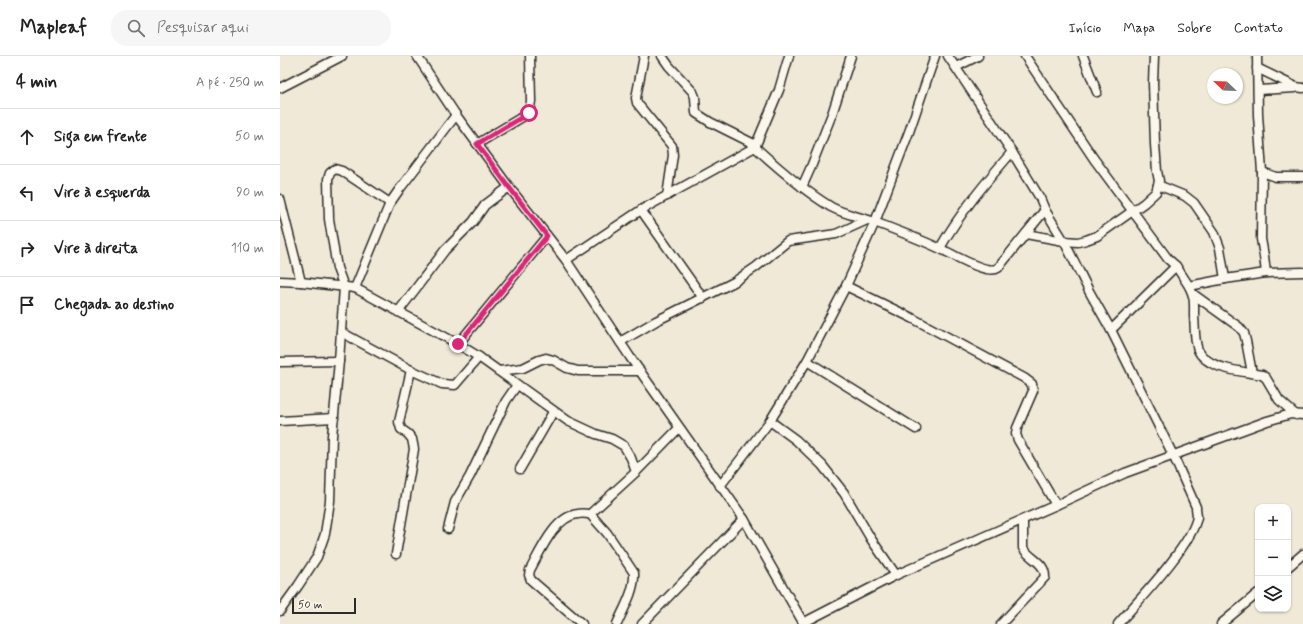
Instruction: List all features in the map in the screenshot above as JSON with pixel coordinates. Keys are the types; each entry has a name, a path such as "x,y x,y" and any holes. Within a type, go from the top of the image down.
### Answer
{"street":[{"path":"280,88 342,56"},
{"path":"417,56 477,144 566,260 620,342 744,520 803,624 896,576 1125,473 1266,421 1291,414 1300,415"},
{"path":"477,144 529,113 531,102 530,56"},
{"path":"644,56 636,98 637,103 672,146 673,155 667,196"},
{"path":"662,56 669,66 693,92 695,97 696,113 755,146 802,187 832,207 847,214 871,221 940,248 980,267 995,270 1045,210"},
{"path":"566,260 641,210 755,146 779,90 789,56"},
{"path":"802,187 832,114 852,56"},
{"path":"720,486 770,421 807,361 846,286 871,221 909,132 935,56"},
{"path":"948,56 1012,152 1064,241 1089,291 1111,330 1173,455 1196,508 1197,516 1191,532 1181,549 1118,624"},
{"path":"956,67 978,56"},
{"path":"1025,56 1094,159 1168,259 1176,266 1194,294 1239,327 1244,333 1252,373"},
{"path":"1083,56 1097,92"},
{"path":"1026,234 1064,241 1078,242 1086,240 1097,236 1144,203 1156,192 1159,181 1154,144 1154,56"},
{"path":"1257,56 1259,145 1262,172 1261,239 1266,273"},
{"path":"1258,68 1299,88"},
{"path":"1258,90 1299,88"},
{"path":"355,288 390,203 456,115"},
{"path":"940,248 968,204 1012,152"},
{"path":"280,611 317,556 325,534 330,502 332,436 344,287 337,268 329,219 328,179 330,173 335,169 342,171 390,203"},
{"path":"1262,172 1276,176 1303,177"},
{"path":"1158,185 1185,196 1194,203 1214,232 1220,248 1225,279"},
{"path":"398,312 445,250 473,222 485,205 509,187"},
{"path":"280,199 282,218 301,282"},
{"path":"641,210 703,298"},
{"path":"620,342 656,321 734,282 756,267 788,241 836,234 871,221"},
{"path":"458,344 547,236"},
{"path":"1111,330 1176,266"},
{"path":"1189,286 1266,273 1303,272"},
{"path":"280,281 355,288 479,357 553,412 568,421 596,434 612,439 624,446 631,458 636,472"},
{"path":"846,286 912,318 1024,378 1032,384 1033,391 1017,428 1016,434 1030,462 1056,505"},
{"path":"1194,294 1195,337 1197,349 1202,357 1210,363 1221,367 1262,375 1266,378 1280,400 1300,415"},
{"path":"341,332 411,370 442,384 455,385 479,357"},
{"path":"499,371 523,368 546,358 578,371 640,371"},
{"path":"280,362 339,361"},
{"path":"807,361 916,430"},
{"path":"396,554 414,449 412,439 401,429 399,422 411,370"},
{"path":"448,529 455,502 470,476 506,401 517,385"},
{"path":"520,469 553,412"},
{"path":"280,421 334,418"},
{"path":"770,421 796,440 822,465 844,493 871,539 896,576"},
{"path":"582,624 531,580 529,575 530,570 549,535 564,519 577,514 590,514 636,472 679,428"},
{"path":"590,514 607,533 634,573 632,587 617,624"},
{"path":"642,624 744,520"},
{"path":"1001,624 1045,577 1045,570 1042,564 1032,559 1023,548 1022,520"},
{"path":"1291,564 1303,554"},
{"path":"1221,624 1255,595"}],"route":[{"path":"458,344 547,236 477,144 529,113"}]}
